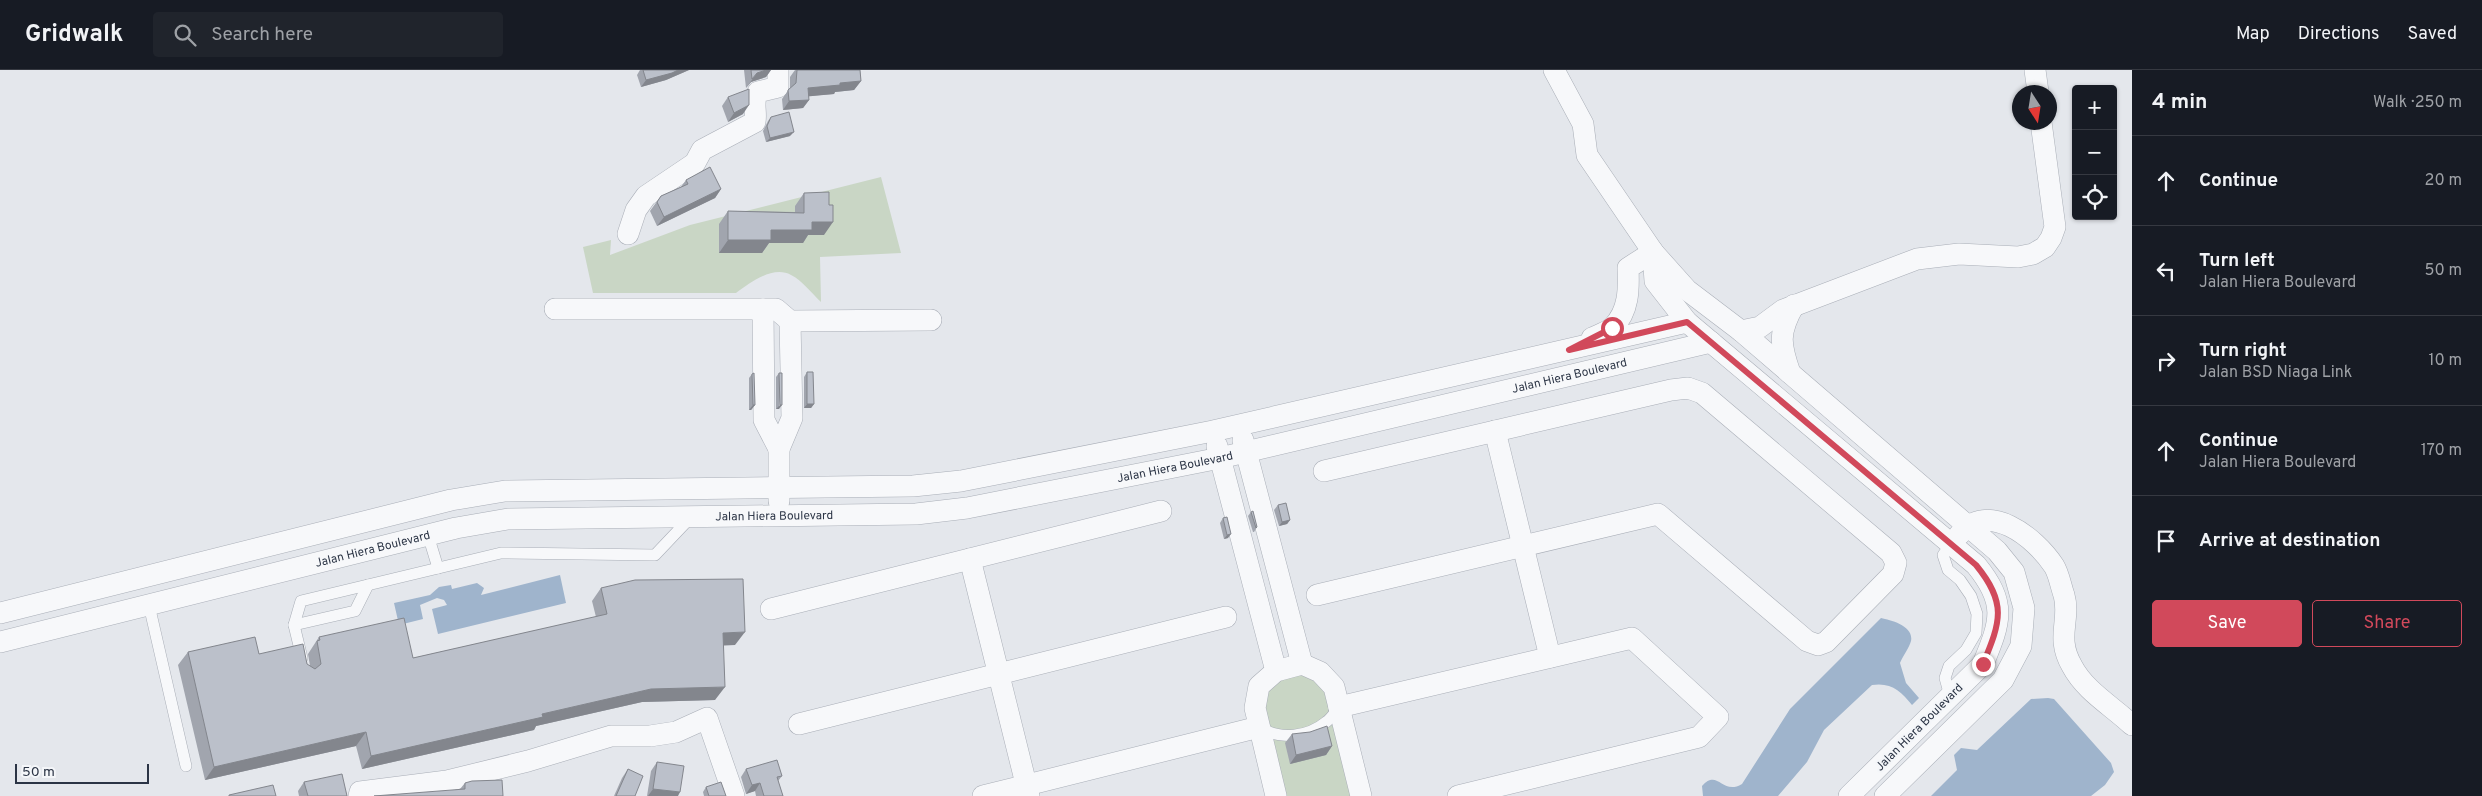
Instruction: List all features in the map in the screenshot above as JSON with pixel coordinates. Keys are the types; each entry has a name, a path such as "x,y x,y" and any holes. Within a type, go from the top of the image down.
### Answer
{"street":[{"path":"628,234 636,210 646,196 695,163 702,150 755,122 754,98 758,92 778,87 778,70"},
{"name":"Jalan Hiera Boulevard","path":"1554,70 1583,124 1587,155 1653,252 1687,290 1790,373 1996,551 2014,572 2024,608 2022,646 2003,680 1885,796"},
{"path":"2035,70 2037,85"},
{"path":"1569,350 1612,328 1624,309 1629,292 1628,268 1653,252 1655,281 1687,322 1711,342 1734,326 1760,327 1783,310 1917,258 1959,254 2018,257 2033,254 2045,247 2055,227 2043,130"},
{"path":"0,613 451,500 505,491 913,486 961,481 1213,431 1687,322 1703,302"},
{"path":"1790,373 1781,347 1783,324 1794,306"},
{"path":"555,309 776,309 790,321 930,320"},
{"path":"763,309 764,420 779,448"},
{"path":"780,516 779,448 792,418 790,321"},
{"name":"Jalan Hiera Boulevard","path":"0,642 428,534 508,519 916,514 967,508 1220,458 1711,342 1976,565 1992,585 1999,612 1995,636 1983,664 1849,796"},
{"path":"1317,595 1658,514 1807,641 1818,645 1826,642 1893,574 1896,563 1891,553 1702,393 1688,388 1671,390 1324,471"},
{"path":"1239,425 1302,664"},
{"path":"1213,431 1276,671"},
{"path":"1495,431 1550,657"},
{"path":"771,609 1161,511"},
{"path":"1951,544 1966,525 1986,518 2011,526 2034,543 2055,568 2065,598 2062,643 2071,666 2083,683 2132,725"},
{"path":"1244,548 1270,542"},
{"path":"970,559 1028,791"},
{"path":"216,560 222,586"},
{"path":"798,724 1226,617"},
{"path":"1339,707 1632,638 1718,717 1699,737 1458,796"},
{"path":"1276,796 1255,708 1259,686 1276,671 1302,664 1320,672 1334,687 1361,796"},
{"path":"359,796 360,792 447,781 611,736 650,736 676,732 707,718 734,796"},
{"path":"983,796 1028,791 1259,727"}],"lane":[{"path":"304,667 294,625 301,600 501,553 655,555 692,516"},
{"path":"428,534 438,568"},
{"path":"294,625 355,611 368,585"},
{"path":"311,598 316,620"},
{"path":"149,604 186,766"},
{"path":"1259,727 1271,735 1287,737 1316,729 1327,722 1339,707"}],"green space":[{"path":"881,177 901,253 820,257 821,302 795,277 784,272 777,272 762,277 736,293 593,293 583,247 611,240 610,255 690,225"},
{"path":"1301,675 1311,677 1327,692 1352,796 1283,796 1265,717 1264,693 1282,678"}],"water":[{"path":"560,575 566,603 438,634 432,609 447,605 444,600 437,598 420,605 423,619 399,625 394,603 430,595 439,587 451,585 452,589 477,583 484,588 481,595"},
{"path":"1881,618 1901,625 1909,631 1911,636 1909,646 1900,663 1906,683 1919,698 1912,705 1904,696 1890,686 1872,685 1824,730 1807,762 1778,796 1703,796 1702,786 1707,781 1716,781 1730,787 1742,784 1790,709"},
{"path":"2031,699 2054,699 2111,763 2114,772 2105,785 2091,796 1931,796 1957,770 1954,755 1961,748 1977,750"}],"building":[{"path":"643,70 678,70 646,80"},
{"path":"751,70 766,70 757,73 752,79"},
{"path":"797,70 860,70 861,81 808,88 809,100 789,101 788,90 796,83"},
{"path":"749,89 749,105 734,113 728,97"},
{"path":"789,112 794,132 770,138 767,126 771,117"},
{"path":"710,167 721,189 664,217 657,202 661,196 688,184 686,180"},
{"path":"829,192 829,205 833,205 833,222 812,222 812,230 771,230 771,240 728,240 728,211 804,213 804,193"},
{"path":"807,372 813,372 814,404 807,404"},
{"path":"754,373 755,405 753,405 752,374"},
{"path":"779,373 782,373 782,405 780,405"},
{"path":"1286,503 1290,520 1282,522 1278,505"},
{"path":"1253,511 1257,527 1256,528 1251,512"},
{"path":"1227,517 1231,534 1227,535 1223,518"},
{"path":"743,579 745,632 723,633 725,687 651,689 542,714 543,717 371,756 366,732 214,767 188,652 255,637 259,654 303,644 307,664 315,669 321,664 317,641 320,640 319,637 404,618 413,658 607,614 601,588 635,580"},
{"path":"1327,726 1332,746 1296,755 1292,734 1310,732"},
{"path":"777,760 782,776 777,777 783,796 764,796 760,783 752,785 746,769"},
{"path":"657,762 684,766 680,792 653,789"},
{"path":"628,769 643,776 635,796 616,796"},
{"path":"342,774 347,796 308,796 304,782"},
{"path":"502,780 503,796 374,796 465,789 465,783 472,781"},
{"path":"721,782 726,796 709,796 706,787"},
{"path":"273,785 276,796 229,796 229,795"}],"route":[{"path":"1612,328 1569,350 1687,322 1976,565 1992,585 1999,612 1995,636 1983,664"}]}
